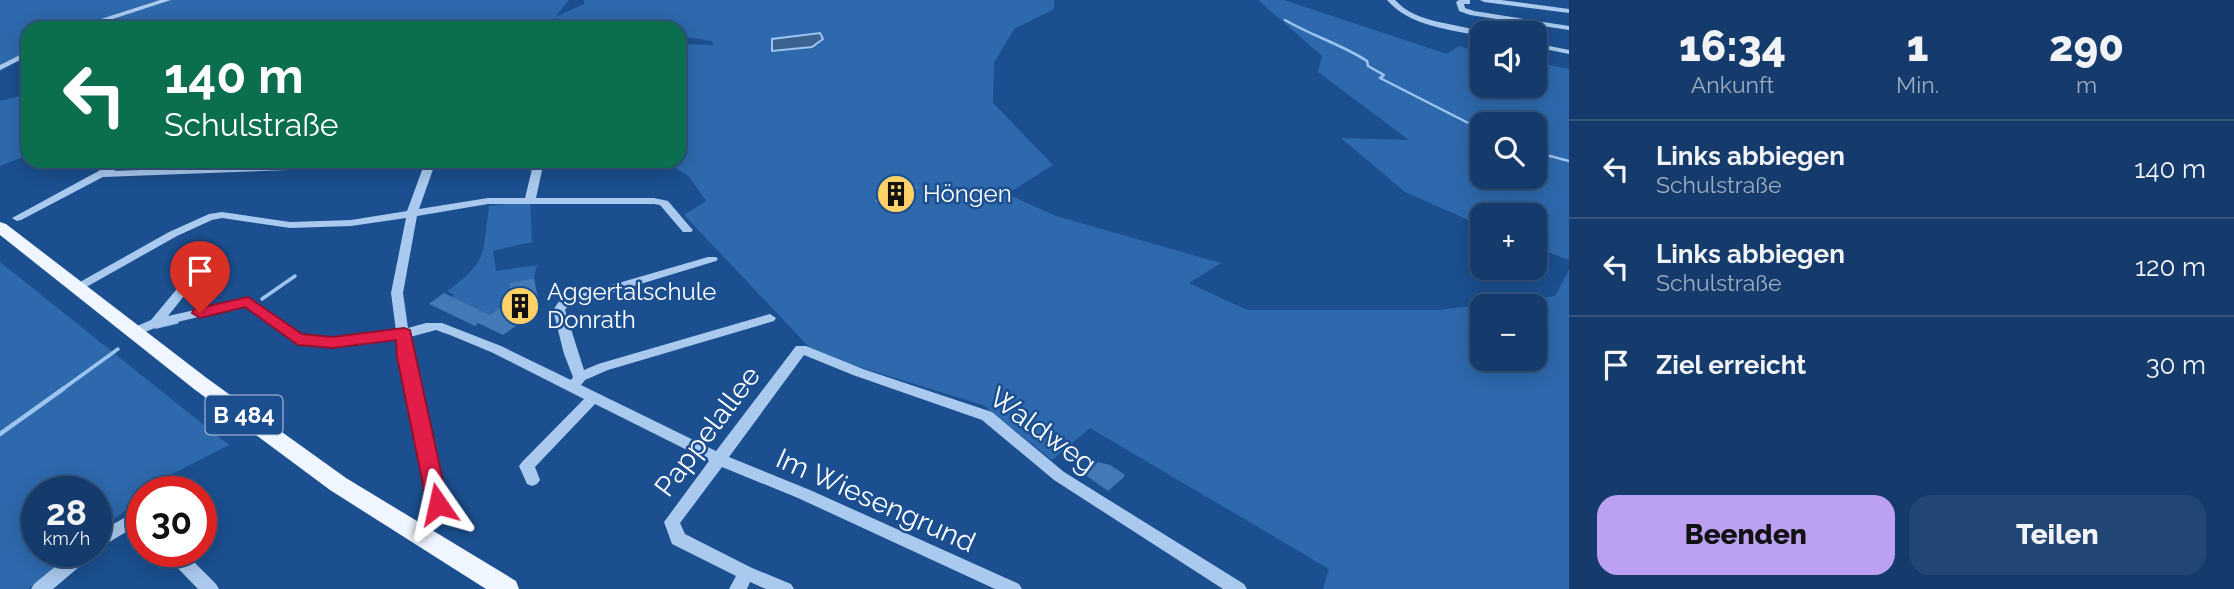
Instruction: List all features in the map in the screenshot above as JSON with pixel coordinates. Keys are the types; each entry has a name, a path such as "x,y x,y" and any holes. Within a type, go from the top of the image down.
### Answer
{"main road":[{"name":"B 484","path":"0,227 338,484 417,536 507,589"}],"street":[{"path":"100,21 167,0"},
{"path":"1391,0 1398,8 1413,15 1470,31"},
{"path":"1484,0 1569,11"},
{"path":"1467,2 1460,2 1462,9 1473,13 1569,28"},
{"path":"1547,47 1569,52"},
{"path":"0,68 21,57"},
{"path":"17,218 114,168"},
{"path":"105,174 268,168"},
{"path":"417,536 438,504 406,357 397,293 411,212 429,168"},
{"path":"530,201 537,168"},
{"path":"77,287 151,245 209,217 222,215 290,225 351,223 488,201 654,201 664,204 687,230"},
{"path":"156,323 210,256"},
{"path":"712,259 564,303 559,310 576,382 603,367 770,318"},
{"name":"Im Wiesengrund","path":"135,332 156,323 248,302 298,339 332,342 404,334 426,327 455,332 576,382 594,397 718,459 804,494 1013,589"},
{"name":"Pappelallee","path":"742,581 678,539 672,522 801,349"},
{"name":"Waldweg","path":"801,349 987,416 1059,477 1238,589"},
{"path":"531,480 527,466 594,397"},
{"path":"40,589 67,567"},
{"path":"188,567 210,589"},
{"path":"742,581 785,589"}],"shaded area":[{"path":"0,0 569,0 555,17 584,4 584,0 1054,0 1054,9 1014,29 994,63 993,103 1053,165 1007,194 1056,216 1221,263 1189,283 1247,310 1439,310 1470,306 1470,371 1547,371 1547,297 1555,296 1569,270 1569,589 1323,589 1329,569 1090,428 1052,460 983,405 833,359 809,347 684,215 706,201 689,176 675,168 686,168 686,44 713,45 712,41 686,37 686,21 21,21 21,60 0,71","holes":["772,39 823,39 812,47 772,51"]},
{"path":"1258,0 1284,0 1447,54 1459,46 1470,49 1470,98 1547,98 1547,64 1569,69 1569,260 1547,252 1547,203 1470,203 1470,221 1405,192 1341,138 1409,140 1318,72 1322,56"},
{"path":"820,33 823,39 812,47 772,51 772,39"},
{"path":"21,96 21,158 0,166 0,101"},
{"path":"530,201 532,242 493,251 496,271 537,265 534,278 509,283 511,294 507,295 508,301 490,315 452,297 454,295 447,291 470,272 481,256 489,206"},
{"path":"0,262 229,445 168,476 126,476 126,510 112,521 112,476 21,476 21,567 55,567 28,589 0,589"}],"building":[{"name":"Höngen","path":"904,181 919,187 888,208 874,201"},
{"name":"Aggertalschule Donrath","path":"534,278 540,309 503,335 478,323 475,326 429,304 444,293 490,315 508,301 507,295 511,294 509,283"},
{"path":"1098,462 1110,465 1124,474 1108,491 1084,474"}],"waterway":[{"path":"1285,20 1357,55 1367,61 1368,66 1384,75 1380,78 1470,124"},
{"path":"1547,155 1569,161"},
{"path":"262,299 295,276"},
{"path":"156,327 177,322"},
{"path":"60,391 118,349"},
{"path":"0,434 63,389"}],"place":[{"name":"Höngen","path":"896,194"},
{"name":"Aggertalschule Donrath","path":"520,306"}],"route":[{"path":"200,313 248,302 298,339 332,342 404,334 406,357 438,504"}]}
